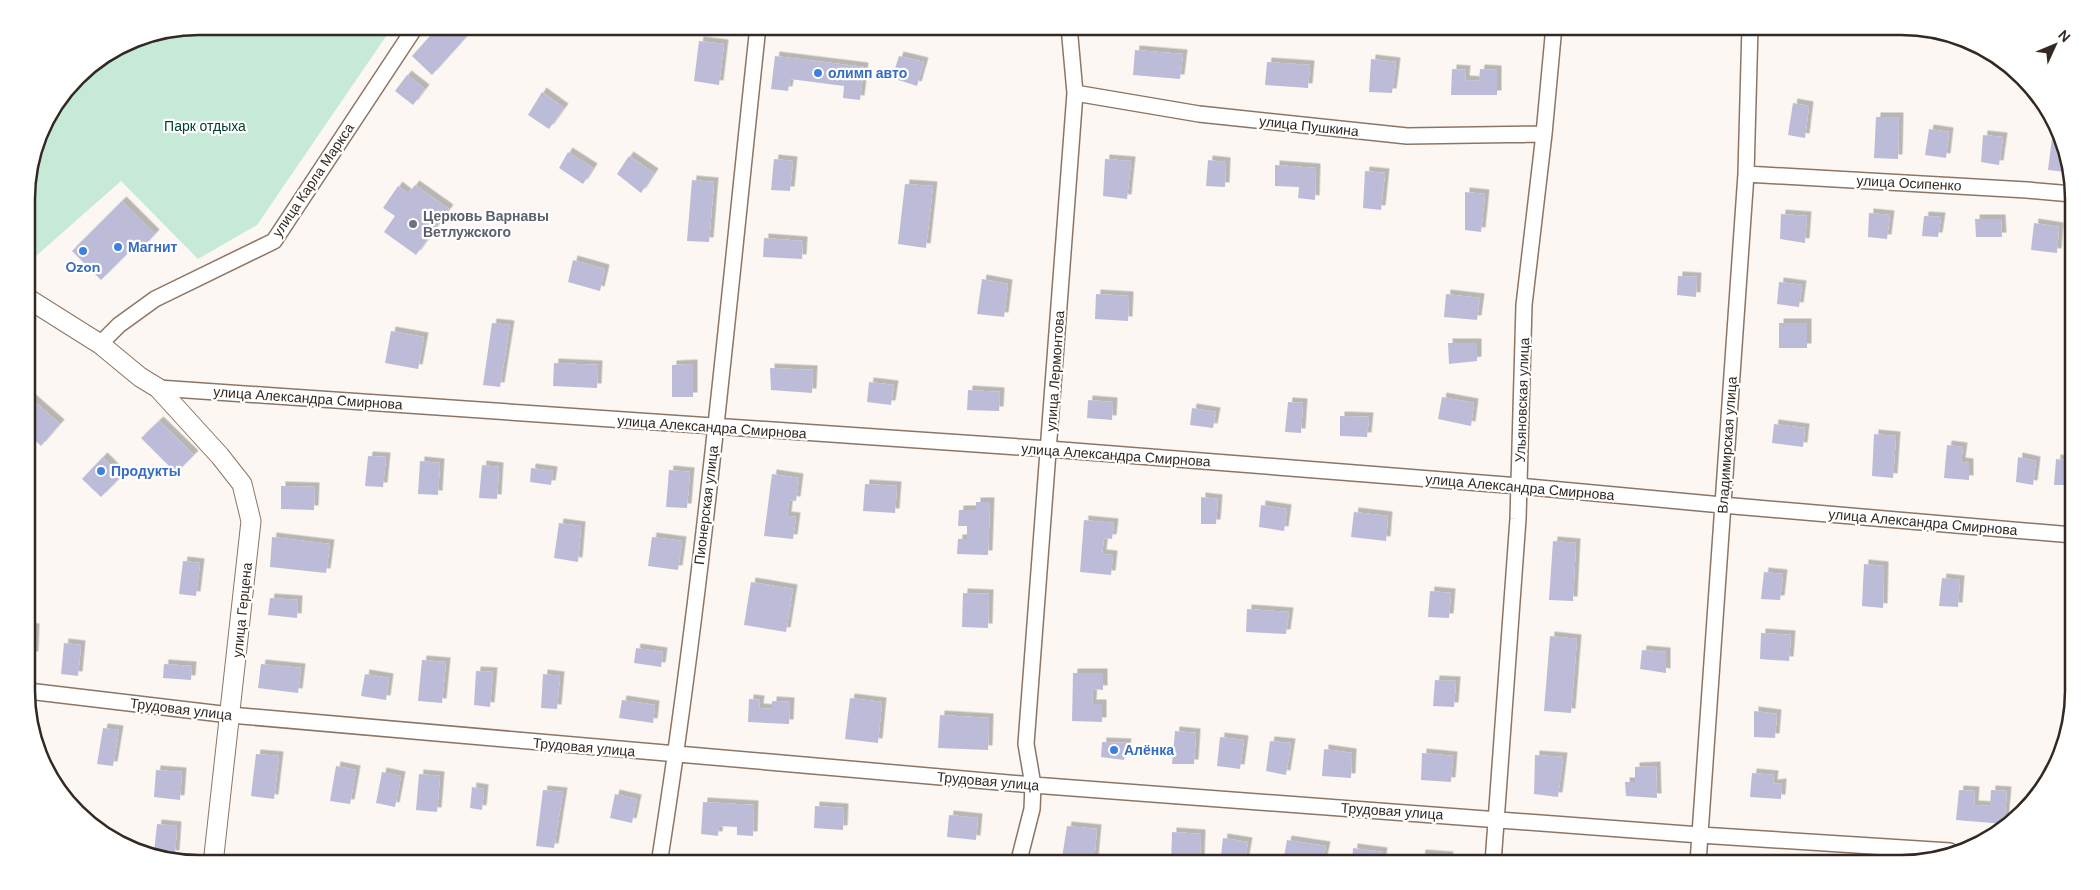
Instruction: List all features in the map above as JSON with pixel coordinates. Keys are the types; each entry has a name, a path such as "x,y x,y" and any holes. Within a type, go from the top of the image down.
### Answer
{"street":[{"name":"улица Карла Маркса","path":"100,344 119,325 155,299 274,241 410,35"},
{"name":"Пионерская улица","path":"660,855 676,755 715,427 757,35"},
{"name":"улица Лермонтова","path":"1020,855 1032,809 1033,785 1026,744 1075,92 1070,35"},
{"name":"Ульяновская улица","path":"1494,855 1519,486 1524,305 1544,134 1553,35"},
{"name":"Владимирская улица","path":"1699,855 1746,174 1750,35"},
{"name":"улица Пушкина","path":"1075,92 1199,114 1407,136 1544,134"},
{"name":"улица Осипенко","path":"1746,174 2065,193"},
{"name":"улица Герцена","path":"35,303 100,344 140,377 158,388 220,456 242,484 251,521 214,855"},
{"name":"улица Александра Смирнова","path":"158,388 1049,449 1519,486 2065,533"},
{"name":"Трудовая улица","path":"35,692 230,715 676,755 1033,785 1496,819 1922,854"}],"green space":[{"name":"Парк отдыха","path":"387,35 257,225 198,259 121,181 35,257 35,188 47,136 69,99 83,83 117,57 146,44 178,36"}],"building":[{"path":"431,35 468,35 432,75 412,56"},
{"path":"699,41 724,44 719,85 694,81"},
{"path":"1135,50 1183,54 1180,79 1133,75"},
{"name":"олимп авто","path":"775,56 864,67 860,100 843,98 844,86 790,79 788,91 771,89"},
{"path":"899,56 924,62 917,86 892,78"},
{"path":"1371,59 1396,62 1392,93 1369,92"},
{"path":"1267,62 1310,65 1308,88 1265,85"},
{"path":"1452,69 1466,70 1465,80 1479,81 1480,69 1497,70 1497,95 1451,95"},
{"path":"407,75 425,89 413,105 395,91"},
{"path":"542,92 564,108 549,129 528,115"},
{"path":"1793,103 1809,106 1805,138 1788,135"},
{"path":"1876,117 1899,117 1898,159 1874,158"},
{"path":"1929,129 1949,132 1946,158 1925,155"},
{"path":"1983,135 2003,137 1999,165 1981,162"},
{"path":"2052,135 2062,172 2048,170"},
{"path":"568,152 593,168 583,184 559,168"},
{"path":"629,156 654,173 641,193 617,174"},
{"path":"774,159 793,161 790,191 771,190"},
{"path":"1105,159 1131,161 1127,199 1103,196"},
{"path":"1208,160 1226,162 1225,187 1206,186"},
{"path":"1275,165 1316,168 1315,200 1298,198 1299,187 1275,186"},
{"path":"1365,171 1385,173 1381,210 1363,208"},
{"path":"692,180 714,182 709,242 687,241"},
{"path":"905,184 933,186 926,248 898,244"},
{"name":"Церковь Варнавы Ветлужского","path":"415,185 449,209 416,255 384,232 395,216 383,208 398,186 408,194"},
{"path":"1465,192 1485,194 1481,232 1465,230"},
{"path":"122,201 155,234 144,246 139,242 101,280 72,251"},
{"path":"1869,213 1890,215 1887,239 1868,237"},
{"path":"1781,214 1807,216 1805,243 1780,239"},
{"path":"1924,216 1941,217 1938,237 1922,236"},
{"path":"1975,219 2001,219 2002,237 1976,237"},
{"path":"2034,223 2059,227 2057,253 2031,250"},
{"path":"764,238 803,241 802,259 763,257"},
{"path":"573,260 605,269 600,291 568,282"},
{"path":"1678,276 1697,277 1696,297 1677,295"},
{"path":"982,279 1008,284 1004,317 977,314"},
{"path":"1779,282 1802,285 1799,307 1777,304"},
{"path":"1096,294 1129,296 1128,321 1095,319"},
{"path":"1446,294 1480,298 1477,320 1444,317"},
{"path":"492,323 510,325 500,387 483,385"},
{"path":"1779,323 1807,323 1807,348 1779,348"},
{"path":"391,331 424,337 418,369 385,363"},
{"path":"1448,343 1477,343 1477,361 1449,364"},
{"path":"554,363 598,365 597,388 553,386"},
{"path":"693,364 693,397 672,397 672,365"},
{"path":"770,368 813,370 812,393 771,390"},
{"path":"869,382 894,385 891,405 867,402"},
{"path":"968,390 1000,392 999,411 967,410"},
{"path":"1442,397 1474,403 1471,426 1438,419"},
{"path":"1088,400 1113,402 1112,420 1087,418"},
{"path":"35,402 60,424 41,446 35,440"},
{"path":"1288,402 1303,403 1301,433 1285,432"},
{"path":"1192,408 1216,412 1213,428 1190,425"},
{"path":"1340,416 1369,417 1367,437 1340,436"},
{"path":"159,421 194,455 176,473 141,438"},
{"path":"1774,424 1805,428 1803,447 1772,443"},
{"path":"1874,434 1896,436 1893,478 1872,476"},
{"path":"1947,445 1963,447 1961,462 1969,463 1969,480 1944,478"},
{"path":"368,456 386,457 383,487 365,486"},
{"path":"103,457 122,476 101,497 82,479"},
{"path":"2018,457 2036,461 2033,485 2016,482"},
{"path":"2056,459 2065,460 2065,485 2054,485"},
{"path":"420,461 440,463 438,495 418,494"},
{"path":"482,465 499,467 497,499 479,498"},
{"path":"531,468 553,471 551,485 530,482"},
{"path":"669,470 690,472 687,508 666,507"},
{"path":"772,474 799,478 796,501 789,500 787,516 796,517 793,539 764,536"},
{"path":"865,484 897,486 895,513 863,511"},
{"path":"281,486 315,487 314,510 281,509"},
{"path":"1201,497 1218,499 1216,524 1201,524"},
{"path":"976,502 990,502 988,555 957,554 958,539 967,539 967,526 958,526 959,510 976,510"},
{"path":"1261,505 1287,509 1284,531 1259,527"},
{"path":"1354,512 1388,516 1386,541 1351,537"},
{"path":"1084,520 1114,523 1112,539 1104,538 1102,554 1113,555 1111,575 1080,572"},
{"path":"559,523 581,526 578,562 554,558"},
{"path":"272,537 330,544 326,573 270,567"},
{"path":"652,537 682,541 678,570 648,566"},
{"path":"1553,541 1576,543 1573,601 1549,600"},
{"path":"183,561 200,563 196,596 179,594"},
{"path":"1864,564 1884,566 1883,608 1862,606"},
{"path":"1764,572 1783,574 1780,600 1761,599"},
{"path":"1942,578 1960,580 1958,607 1939,606"},
{"path":"751,582 793,589 786,632 744,625"},
{"path":"1430,591 1451,593 1449,618 1428,617"},
{"path":"963,593 989,594 988,628 962,627"},
{"path":"270,598 298,600 297,618 268,615"},
{"path":"1247,609 1289,612 1286,634 1246,632"},
{"path":"1761,633 1791,635 1789,661 1760,659"},
{"path":"1550,636 1577,639 1571,713 1544,711"},
{"path":"64,643 81,645 78,676 61,674"},
{"path":"636,648 663,652 661,667 634,663"},
{"path":"1642,650 1666,652 1666,673 1640,669"},
{"path":"422,660 446,662 442,703 418,701"},
{"path":"164,664 192,666 191,680 163,678"},
{"path":"261,664 301,668 298,693 258,688"},
{"path":"476,671 493,672 490,707 474,705"},
{"path":"1073,673 1103,673 1103,690 1093,689 1092,704 1102,704 1102,722 1072,721"},
{"path":"365,674 389,678 386,700 361,696"},
{"path":"543,674 560,676 557,709 541,708"},
{"path":"1435,680 1456,681 1454,707 1433,706"},
{"path":"850,698 882,702 878,743 845,739"},
{"path":"749,699 760,700 759,708 772,709 772,701 790,702 789,724 748,722"},
{"path":"622,700 655,705 653,723 619,718"},
{"path":"1754,711 1777,714 1775,738 1754,737"},
{"path":"940,715 989,718 988,750 938,748"},
{"path":"103,728 119,730 113,766 97,764"},
{"path":"1175,731 1196,733 1194,764 1172,764"},
{"path":"1220,737 1244,740 1240,769 1217,766"},
{"path":"1270,741 1291,743 1286,775 1266,771"},
{"name":"Алёнка","path":"1102,742 1127,743 1124,760 1101,757"},
{"path":"1324,749 1352,753 1351,778 1322,776"},
{"path":"1422,753 1453,756 1451,782 1421,780"},
{"path":"256,754 279,756 274,799 251,796"},
{"path":"1535,755 1563,757 1558,797 1534,794"},
{"path":"336,766 356,770 350,804 330,801"},
{"path":"1656,766 1657,798 1626,796 1625,782 1635,782 1635,767"},
{"path":"156,770 182,772 180,800 154,797"},
{"path":"382,772 401,776 395,807 376,803"},
{"path":"1752,773 1774,775 1773,784 1782,783 1781,799 1750,797"},
{"path":"419,774 440,776 437,812 416,810"},
{"path":"472,787 484,789 482,810 470,808"},
{"path":"543,790 563,792 554,848 536,846"},
{"path":"1959,790 1975,791 1974,805 1990,806 1991,790 2007,791 2005,817 1997,823 1956,820"},
{"path":"615,794 637,799 632,823 610,818"},
{"path":"703,802 754,805 753,836 737,835 737,827 719,826 718,836 701,834"},
{"path":"815,806 844,808 843,830 814,828"},
{"path":"949,815 978,818 976,840 947,837"},
{"path":"157,824 177,826 175,853 154,848"},
{"path":"1067,826 1097,829 1095,855 1062,855"},
{"path":"1172,832 1201,834 1200,855 1171,855"},
{"path":"1223,838 1248,842 1246,855 1221,855"},
{"path":"1287,840 1326,846 1324,855 1284,855"},
{"path":"1353,848 1383,852 1382,855 1353,855"}],"place":[{"name":"олимп авто","path":"818,73"},
{"name":"Церковь Варнавы Ветлужского","path":"413,224"},
{"name":"Магнит","path":"118,247"},
{"name":"Ozon","path":"83,251"},
{"name":"Продукты","path":"101,471"},
{"name":"Алёнка","path":"1114,750"}]}
